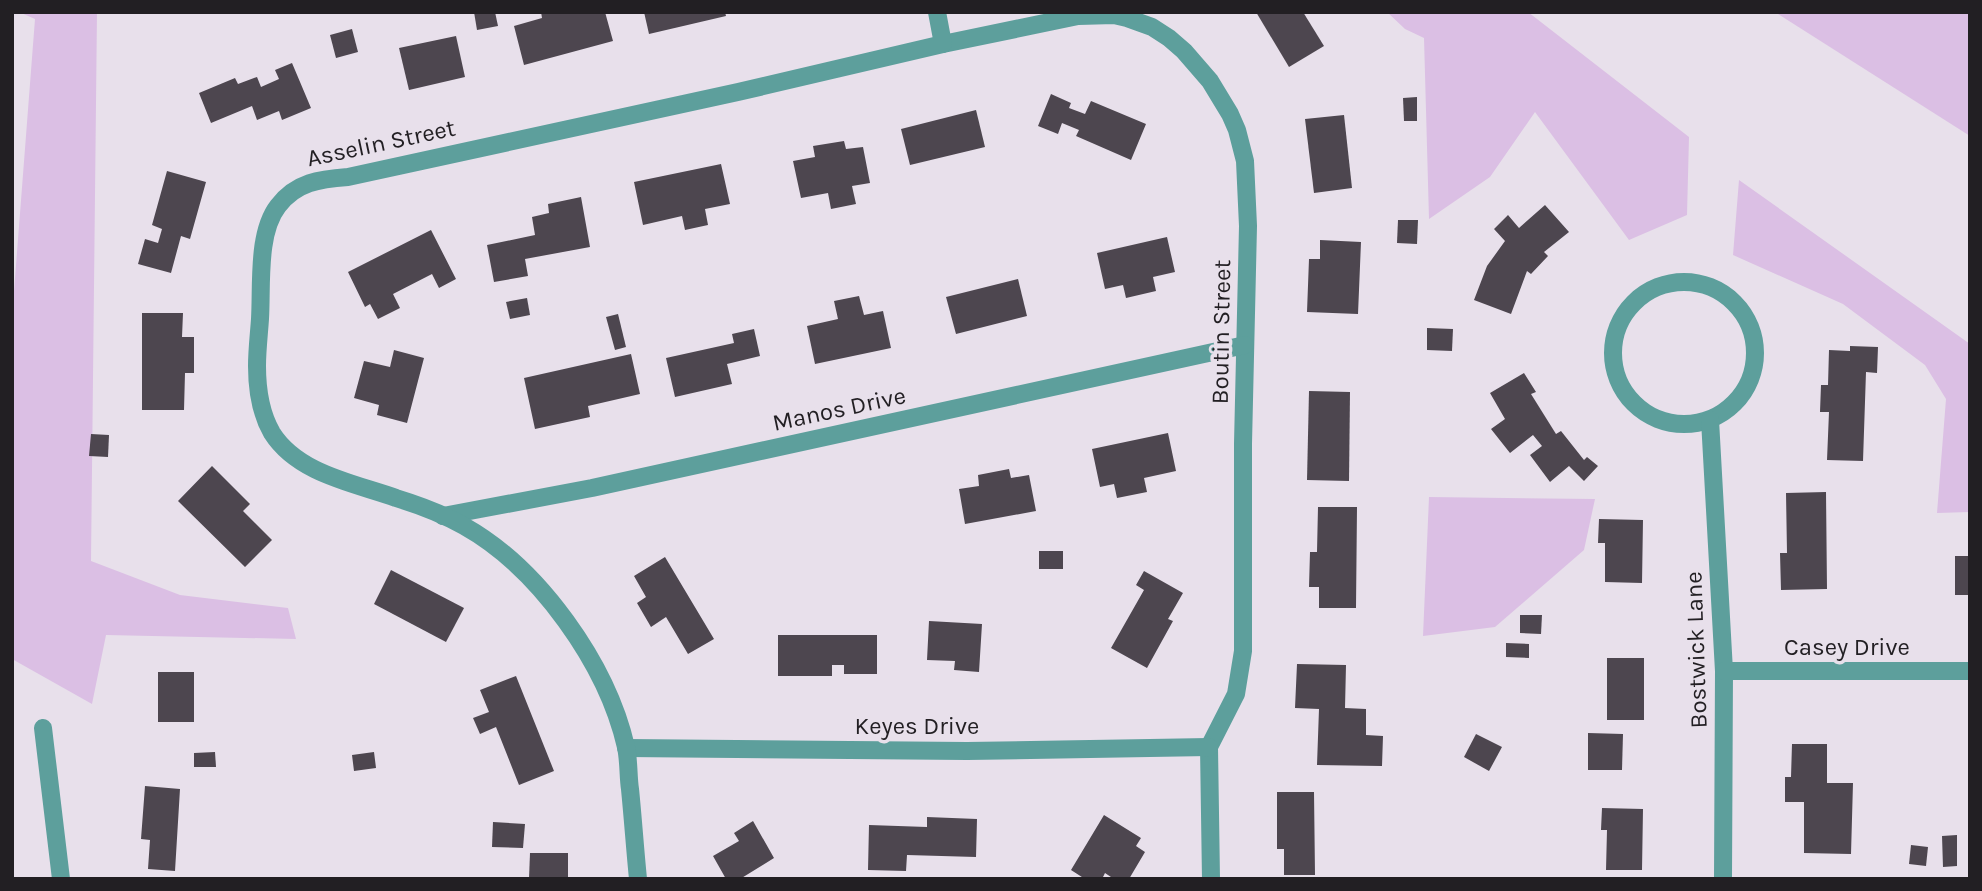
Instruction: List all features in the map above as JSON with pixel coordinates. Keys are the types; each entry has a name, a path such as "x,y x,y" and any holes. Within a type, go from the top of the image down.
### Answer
{"street":[{"path":"937,12 943,44"},
{"name":"Boutin Street","path":"943,44 1078,16 1114,15 1152,27 1169,37 1184,51 1221,97 1237,130 1245,161 1248,226 1243,651 1236,694 1209,747 1211,879"},
{"name":"Asselin Street","path":"638,879 626,748 606,690 593,663 554,607 525,575 489,543 466,527 396,498 342,482 317,470 285,448 272,433 262,405 257,366 261,278 270,217 290,193 303,184 317,180 348,177 738,92 943,44"},
{"path":"1680,283 1706,286 1730,299 1747,320 1755,358 1748,384 1732,405 1710,420 1683,424 1657,419 1634,403 1619,381 1613,355 1618,328 1632,305 1654,289 1680,283"},
{"name":"Manos Drive","path":"443,516 592,488 1245,345"},
{"name":"Bostwick Lane","path":"1710,420 1724,671 1723,879"},
{"name":"Casey Drive","path":"1724,671 1970,671"},
{"path":"43,728 61,879"},
{"name":"Keyes Drive","path":"626,748 968,751 1209,747"}],"shaded area":[{"path":"19,12 97,12 91,561 180,595 288,608 296,639 106,635 92,704 12,659 12,317 35,19"},
{"path":"1387,12 1528,12 1689,137 1687,215 1629,240 1535,112 1490,177 1429,219 1424,38 1405,29"},
{"path":"1775,12 1970,12 1970,136"},
{"path":"1739,180 1970,344 1970,512 1937,513 1946,399 1925,365 1843,304 1733,255"},
{"path":"1429,497 1595,499 1584,550 1495,627 1423,636"}],"building":[{"path":"474,12 495,12 498,26 477,30"},
{"path":"541,12 605,12 613,41 524,65 514,26 542,18"},
{"path":"644,12 725,12 726,16 649,34"},
{"path":"1256,12 1303,12 1324,46 1289,67"},
{"path":"352,29 358,52 336,58 330,35"},
{"path":"456,36 465,77 409,90 399,48"},
{"path":"292,63 311,108 282,120 279,111 257,120 252,106 211,123 199,93 235,78 238,84 257,77 261,87 279,79 275,70"},
{"path":"1051,94 1071,103 1069,108 1085,114 1091,101 1146,124 1131,160 1076,136 1079,130 1062,123 1058,134 1038,126"},
{"path":"1417,97 1417,121 1404,121 1403,98"},
{"path":"976,110 985,147 910,165 901,129"},
{"path":"1344,115 1352,188 1314,193 1305,119"},
{"path":"844,141 846,149 863,147 870,183 852,186 856,204 831,209 828,193 801,198 793,161 815,157 813,146"},
{"path":"721,164 730,204 705,209 708,225 685,230 682,216 643,225 634,182"},
{"path":"167,171 206,182 190,239 181,236 171,273 138,264 145,239 158,243 162,229 152,225"},
{"path":"581,197 590,247 525,259 528,276 494,282 487,245 535,235 532,217 549,213 548,204"},
{"path":"1545,205 1569,232 1544,252 1548,256 1531,274 1527,271 1511,314 1474,300 1487,266 1505,241 1494,229 1508,215 1519,228"},
{"path":"1398,220 1418,220 1417,244 1397,243"},
{"path":"431,230 456,279 439,288 432,274 393,294 400,308 378,319 370,304 365,307 348,272"},
{"path":"1167,237 1175,272 1153,277 1156,291 1126,298 1123,285 1105,289 1097,253"},
{"path":"1320,240 1361,242 1358,314 1307,312 1309,259 1320,259"},
{"path":"1018,279 1027,316 956,334 946,297"},
{"path":"859,296 864,315 883,311 891,348 815,364 807,326 838,319 834,301"},
{"path":"527,298 530,315 510,319 506,302"},
{"path":"142,313 183,313 182,337 194,337 194,373 185,373 184,410 142,410"},
{"path":"618,314 626,347 615,350 606,317"},
{"path":"1427,328 1453,329 1452,351 1427,350"},
{"path":"754,329 760,356 727,364 732,384 675,397 666,358 734,343 732,334"},
{"path":"1850,346 1878,347 1877,373 1866,372 1863,461 1827,460 1829,412 1820,412 1821,385 1828,385 1829,350 1850,351"},
{"path":"394,350 424,358 407,423 377,415 379,405 354,398 364,361 390,367"},
{"path":"631,354 640,394 588,406 590,417 535,429 524,378"},
{"path":"1524,373 1536,392 1531,394 1556,434 1561,431 1584,460 1587,457 1598,466 1584,481 1569,466 1550,482 1530,455 1542,446 1533,435 1510,453 1491,429 1505,419 1490,393"},
{"path":"1309,391 1350,392 1349,481 1307,480"},
{"path":"1168,433 1176,471 1144,478 1147,492 1117,498 1114,484 1100,487 1092,449"},
{"path":"91,434 109,435 108,457 89,456"},
{"path":"212,466 250,504 243,511 272,540 245,567 178,501"},
{"path":"1009,469 1011,478 1029,475 1036,511 965,524 959,489 979,486 978,475"},
{"path":"1826,492 1827,589 1781,590 1780,553 1787,553 1786,493"},
{"path":"1318,507 1357,507 1356,608 1319,608 1319,587 1309,587 1310,552 1317,552"},
{"path":"1599,519 1643,520 1642,583 1605,582 1605,543 1598,543"},
{"path":"1039,551 1063,551 1063,569 1039,569"},
{"path":"1955,556 1970,556 1970,595 1955,595"},
{"path":"665,557 714,639 688,654 666,617 651,627 637,603 646,597 634,576"},
{"path":"391,570 464,608 446,642 374,604"},
{"path":"1144,571 1183,593 1168,619 1173,621 1147,668 1111,648 1144,590 1136,585"},
{"path":"1520,615 1542,615 1541,634 1520,633"},
{"path":"929,621 982,624 979,672 954,670 955,661 927,660"},
{"path":"778,635 877,635 877,674 844,674 844,665 832,665 832,676 778,676"},
{"path":"1506,643 1529,644 1529,658 1506,657"},
{"path":"1607,658 1644,658 1644,720 1607,720"},
{"path":"1297,664 1346,665 1345,708 1366,709 1366,735 1383,736 1382,766 1317,765 1319,709 1295,708"},
{"path":"158,672 194,672 194,722 158,722"},
{"path":"516,676 554,771 519,785 496,727 480,734 473,718 489,712 480,690"},
{"path":"1588,733 1623,734 1622,770 1588,770"},
{"path":"1476,734 1502,747 1489,771 1464,757"},
{"path":"1792,744 1827,744 1827,783 1853,783 1851,854 1804,853 1804,802 1785,802 1785,777 1791,777"},
{"path":"215,752 216,767 194,767 194,753"},
{"path":"374,752 376,768 354,771 352,755"},
{"path":"145,786 180,789 175,871 148,869 150,840 141,839"},
{"path":"1277,792 1314,792 1315,875 1284,875 1284,849 1277,849"},
{"path":"1602,808 1643,809 1642,870 1606,870 1607,830 1601,830"},
{"path":"1104,815 1141,838 1136,846 1145,852 1129,879 1114,879 1105,873 1102,879 1085,879 1071,870"},
{"path":"927,817 977,819 976,857 907,855 906,871 868,870 869,825 927,827"},
{"path":"753,821 774,858 740,879 726,879 713,856 739,841 734,833"},
{"path":"493,822 525,824 523,848 492,847"},
{"path":"1957,835 1957,866 1943,867 1942,836"},
{"path":"1911,845 1928,847 1926,866 1909,864"},
{"path":"530,853 568,853 568,879 529,879"}]}
